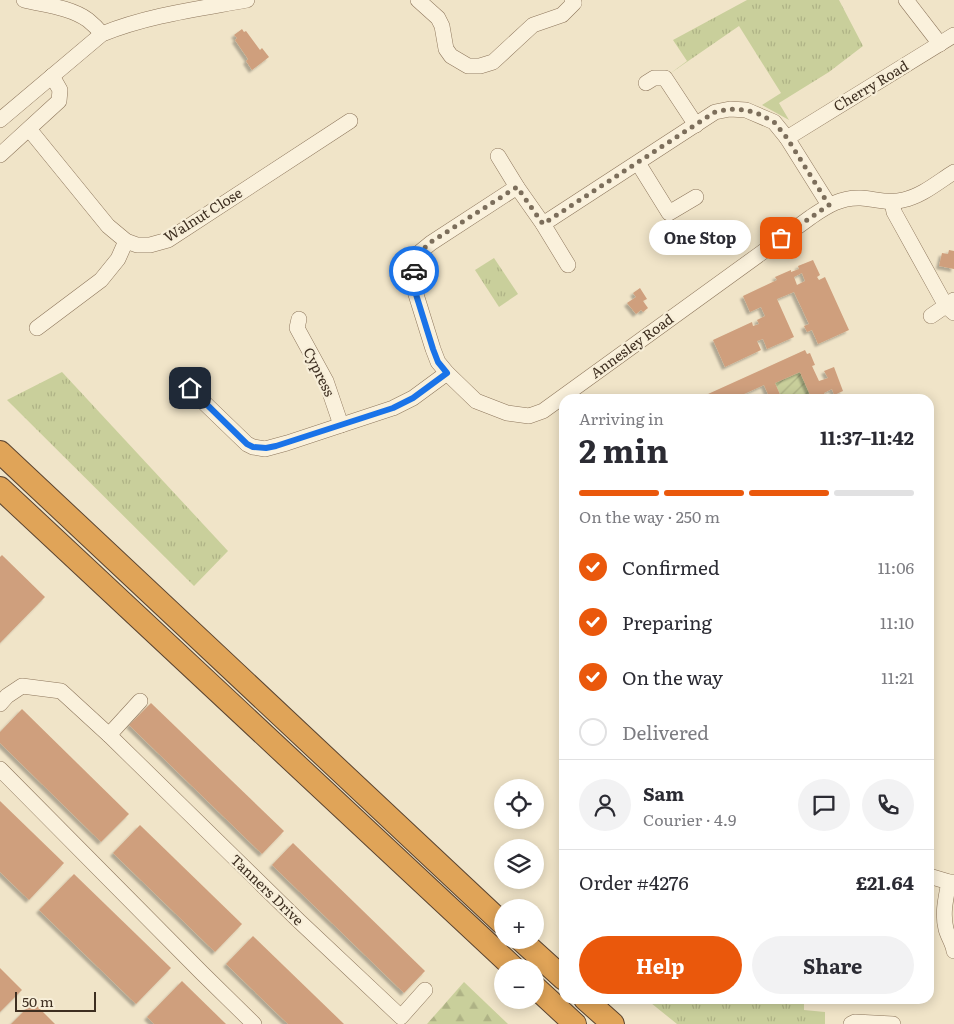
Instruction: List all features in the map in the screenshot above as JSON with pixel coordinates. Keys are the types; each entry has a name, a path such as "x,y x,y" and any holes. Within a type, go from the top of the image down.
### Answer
{"highway":[{"path":"0,452 494,915"},
{"path":"0,488 504,959"},
{"path":"531,949 559,974"},
{"path":"544,995 575,1024"},
{"path":"591,1004 613,1024"}],"street":[{"path":"24,0 75,13 88,20 102,34"},
{"path":"0,120 102,34 158,16 246,0"},
{"path":"418,0 438,18 442,26 446,49 451,56 468,66 480,66 493,62 533,25 562,15 574,3 572,0"},
{"path":"906,0 940,44"},
{"name":"Cherry Road","path":"787,138 954,35"},
{"path":"0,155 59,101 60,90 52,76"},
{"path":"646,83 654,78 665,78 696,125"},
{"path":"543,224 715,112 730,109 746,110 774,122 787,138 829,205"},
{"name":"Walnut Close","path":"126,241 137,244 150,244 168,240 350,121"},
{"path":"29,129 108,226 126,241 118,259 101,280 51,310 37,328"},
{"path":"498,156 568,265"},
{"path":"638,163 670,213 696,197"},
{"name":"Annesley Road","path":"566,394 829,205 844,199 860,198 892,202 905,200 919,194 954,172"},
{"name":"Annesley Road","path":"517,187 431,242 420,252 414,271 414,288 438,362 476,402 507,413 529,416 543,411 559,399"},
{"path":"892,202 894,212 952,306 931,316"},
{"name":"Cypress","path":"299,319 297,328 326,382 341,425"},
{"path":"178,395 190,388 247,444 253,447 266,448 393,408 413,398 447,373"},
{"name":"Tanners Drive","path":"0,704 7,696 22,686 61,691 401,1017 425,990"},
{"path":"108,735 140,701"},
{"path":"0,769 254,1024"},
{"path":"934,877 952,882 944,907 946,928 954,952"},
{"path":"851,1024 854,1022 893,1024"}],"green space":[{"path":"747,0 839,0 863,46 829,72 779,103 789,120 762,105 781,93 739,26 668,75 687,61 673,40"},
{"path":"494,258 518,294 499,307 475,270"},
{"path":"62,372 228,551 194,586 7,400"},
{"path":"800,372 810,394 780,394 775,383"},
{"path":"464,982 508,1024 427,1024"},
{"path":"652,1004 804,1004 804,1010 825,1012 825,1024 677,1024"}],"building":[{"path":"242,29 244,32 246,31 260,50 262,48 269,57 252,70 246,61 248,59 235,40 237,38 234,35"},
{"path":"949,250 954,251 954,269 939,266 942,253 948,254"},
{"path":"813,260 820,275 817,277 819,280 825,277 849,330 818,344 812,330 807,332 804,326 809,324 794,292 777,299 794,337 767,349 763,339 757,341 761,350 725,367 713,340 752,322 753,326 759,324 757,320 765,316 761,307 750,312 743,296 777,280 775,277 791,270 791,272 799,269 798,266","holes":["802,273 805,281 797,285 794,277"]},
{"path":"640,288 647,299 643,301 648,308 636,314 627,303 636,297 633,293"},
{"path":"805,350 807,354 810,353 815,365 812,366 819,381 828,378 824,371 834,367 843,391 834,394 832,389 824,394 810,394 800,372 775,383 780,394 768,394 764,385 744,394 708,394"},
{"path":"2,555 45,597 0,643 0,557"},
{"path":"151,703 284,831 262,854 129,725"},
{"path":"22,709 129,814 101,842 0,743 0,732"},
{"path":"0,801 64,863 29,900 0,872"},
{"path":"140,825 242,924 215,952 113,853"},
{"path":"293,843 425,971 404,993 272,865"},
{"path":"74,874 171,968 136,1004 39,910"},
{"path":"253,936 344,1024 288,1024 226,964"},
{"path":"0,968 22,990 0,1012"},
{"path":"182,981 226,1024 154,1024 147,1017"},
{"path":"33,1002 55,1024 11,1024"}],"way so far":[{"path":"414,271 420,252 431,242 517,187 543,224 715,112 730,109 746,110 774,122 787,138 829,205 781,238"}],"place":[{"name":"One Stop","path":"781,238"}],"route":[{"path":"190,388 247,444 253,447 266,448 287,443 393,408 413,398 447,373 438,362 433,349 414,288 414,271"}]}
